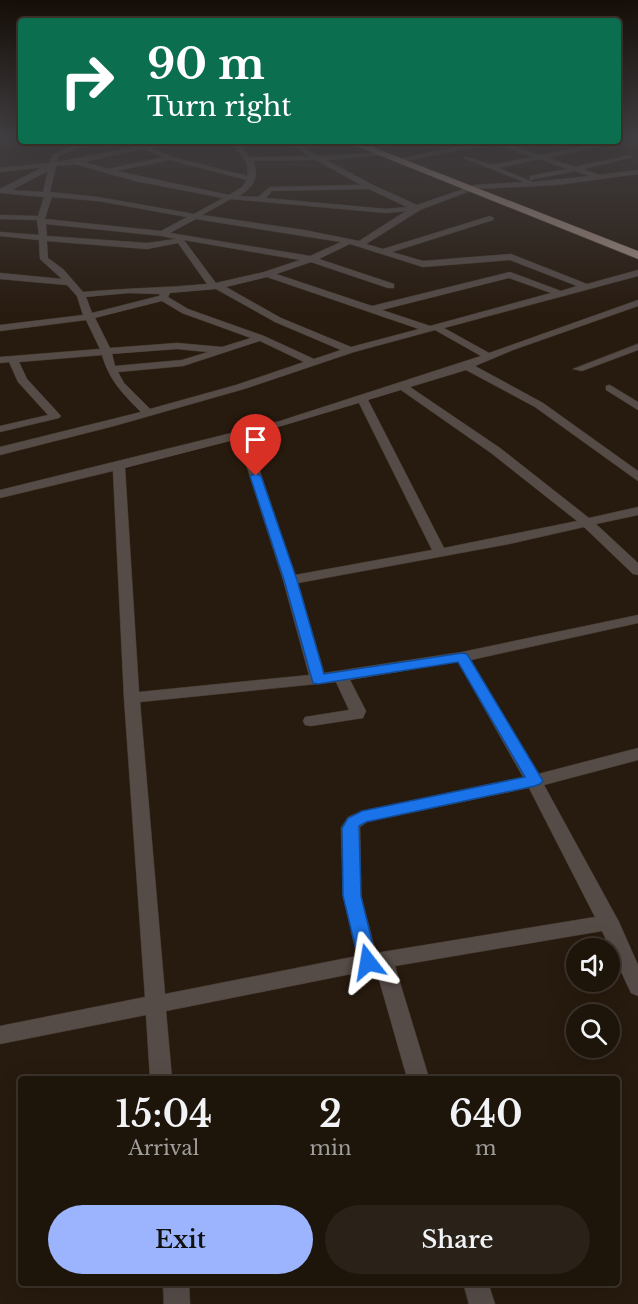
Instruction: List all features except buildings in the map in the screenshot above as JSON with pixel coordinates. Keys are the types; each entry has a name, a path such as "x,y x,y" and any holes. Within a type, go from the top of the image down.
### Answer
{"highway":[{"path":"494,197 638,253"}],"street":[{"path":"47,197 42,219 42,255 81,295 89,317 106,350 111,369 120,385 148,413"},
{"path":"77,197 349,241 423,264 511,257 588,287"},
{"path":"162,234 229,197 386,211 417,208 458,197"},
{"path":"260,200 263,197"},
{"path":"392,197 417,208"},
{"path":"360,244 417,208"},
{"path":"0,217 42,219 162,234 311,259 391,286"},
{"path":"382,252 490,218"},
{"path":"0,234 147,246 181,239"},
{"path":"181,239 202,273 215,285 278,320 350,350"},
{"path":"0,328 89,317 131,308 164,295 267,274 311,259 349,241"},
{"path":"373,309 510,275 535,266"},
{"path":"0,448 148,413 240,387 350,350 638,273"},
{"path":"267,274 433,328 488,356"},
{"path":"510,275 561,294"},
{"path":"0,276 67,282"},
{"path":"81,295 129,290 164,295 200,317 261,338 312,362"},
{"path":"0,494 242,434 403,387 638,303"},
{"path":"111,369 183,363 261,338"},
{"path":"0,360 177,346 221,350"},
{"path":"578,369 638,347"},
{"path":"0,429 55,416 22,380 13,358"},
{"path":"467,366 539,405 638,477"},
{"path":"403,387 481,439 589,522 638,571"},
{"path":"610,388 638,407"},
{"path":"362,399 440,553"},
{"path":"242,434 290,580 318,680"},
{"path":"118,466 132,698 161,1076"},
{"path":"290,580 440,553 638,512"},
{"path":"132,698 341,677 462,657 638,619"},
{"path":"462,657 535,781 609,922 638,987"},
{"path":"311,721 357,714 358,711 341,677"},
{"path":"417,1076 352,896 350,828 354,822 362,817 535,781 638,754"},
{"path":"0,1035 376,962 609,922"},
{"path":"176,1286 177,1304"},
{"path":"476,1286 482,1304"}],"route":[{"path":"256,476 290,580 318,680 462,657 535,781 362,817 354,822 350,828 352,896 368,962"}]}
